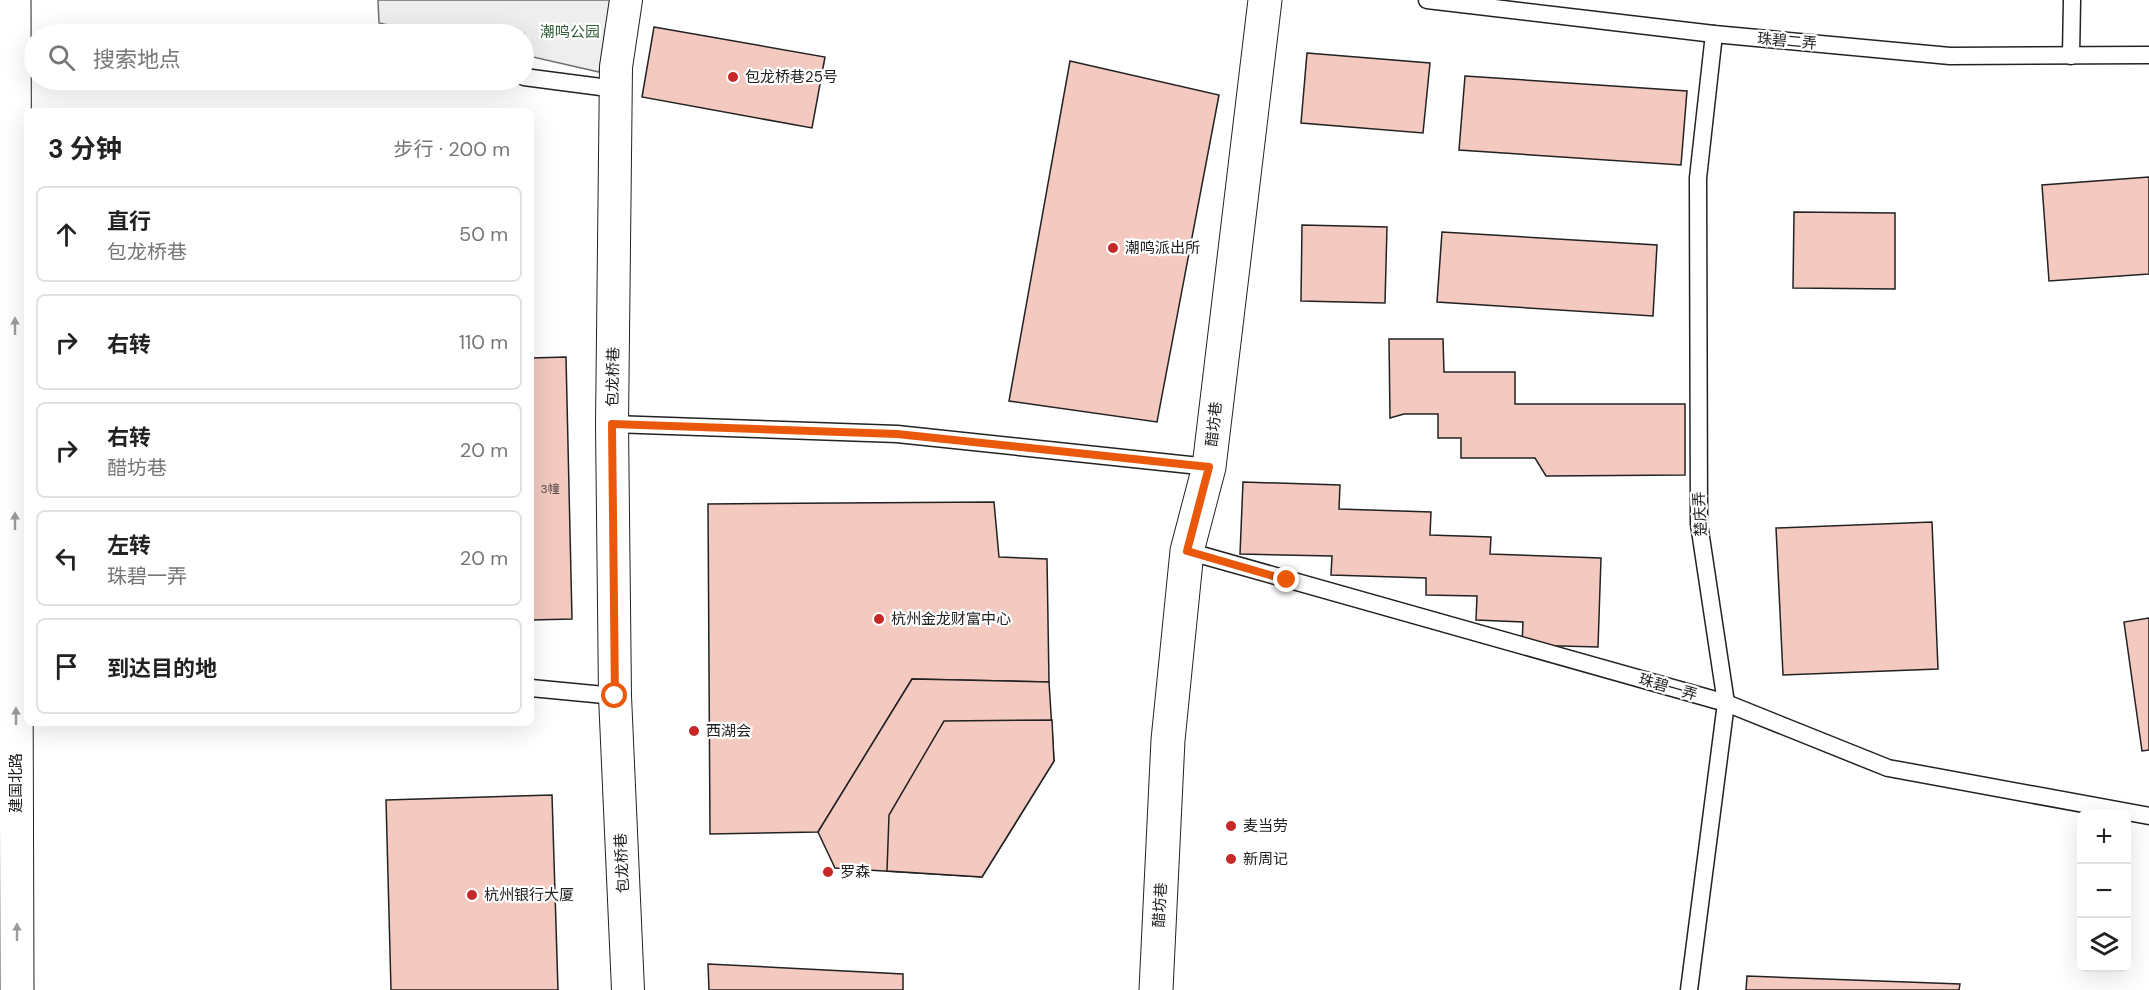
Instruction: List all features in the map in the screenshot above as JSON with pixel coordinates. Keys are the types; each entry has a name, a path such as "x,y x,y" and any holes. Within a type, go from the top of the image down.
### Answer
{"street":[{"name":"建国北路","path":"14,0 24,45 17,990"},
{"name":"包龙桥巷","path":"626,0 616,67 612,424 615,696 628,990"},
{"name":"醋坊巷","path":"1156,990 1168,740 1187,551 1209,467 1265,0"}],"lane":[{"name":"珠碧二弄","path":"1427,0 1714,34 1950,56 2149,55"},
{"path":"2071,56 2072,0"},
{"name":"楚庆弄","path":"1689,990 1726,703 1699,524 1698,178 1714,34"},
{"path":"534,78 616,88"},
{"path":"612,424 897,434 1209,467"},
{"name":"珠碧一弄","path":"1187,551 1726,703 1888,768 2149,816"},
{"path":"534,688 615,696"}],"green space":[{"name":"潮鸣公园","path":"378,0 610,0 599,72 534,57 534,24 379,23"}],"building":[{"name":"包龙桥巷25号","path":"654,27 825,57 812,128 642,97"},
{"path":"1307,53 1430,63 1423,133 1301,123"},
{"name":"潮鸣派出所","path":"1070,61 1219,95 1157,422 1009,401"},
{"path":"1465,76 1687,91 1681,165 1459,150"},
{"path":"2149,177 2149,274 2049,281 2042,185"},
{"path":"1794,212 1895,213 1895,289 1793,288"},
{"path":"1302,225 1387,227 1385,303 1301,301"},
{"path":"1442,232 1657,245 1653,316 1437,302"},
{"path":"1389,339 1443,339 1444,372 1515,372 1515,404 1685,404 1685,475 1546,476 1535,458 1461,458 1461,438 1438,438 1438,414 1404,414 1390,418"},
{"path":"566,357 572,619 534,620 534,358"},
{"path":"1243,482 1340,485 1339,509 1431,512 1430,535 1491,537 1490,554 1601,558 1598,647 1522,645 1523,622 1476,620 1477,596 1426,595 1426,578 1331,575 1332,556 1240,554"},
{"name":"杭州金龙财富中心","path":"994,502 999,557 1047,559 1049,682 912,679 818,832 710,834 708,504"},
{"path":"1932,522 1938,669 1783,675 1776,528"},
{"path":"2149,618 2149,750 2142,751 2124,622"},
{"path":"912,679 1049,682 1054,761 982,877 835,868 818,832"},
{"path":"1052,720 1054,761 982,877 887,871 889,815 944,721"},
{"name":"杭州银行大厦","path":"552,795 558,990 391,990 386,800"},
{"path":"708,964 903,974 903,990 709,990"},
{"path":"1747,976 1960,984 1959,990 1746,990"}],"place":[{"name":"包龙桥巷25号","path":"733,77"},
{"name":"潮鸣派出所","path":"1113,248"},
{"name":"杭州金龙财富中心","path":"879,619"},
{"name":"西湖会","path":"694,731"},
{"name":"麦当劳","path":"1231,826"},
{"name":"新周记","path":"1231,859"},
{"name":"罗森","path":"828,872"},
{"name":"杭州银行大厦","path":"472,895"}],"route":[{"path":"615,696 612,424 897,434 1209,467 1187,551 1287,580"}]}
